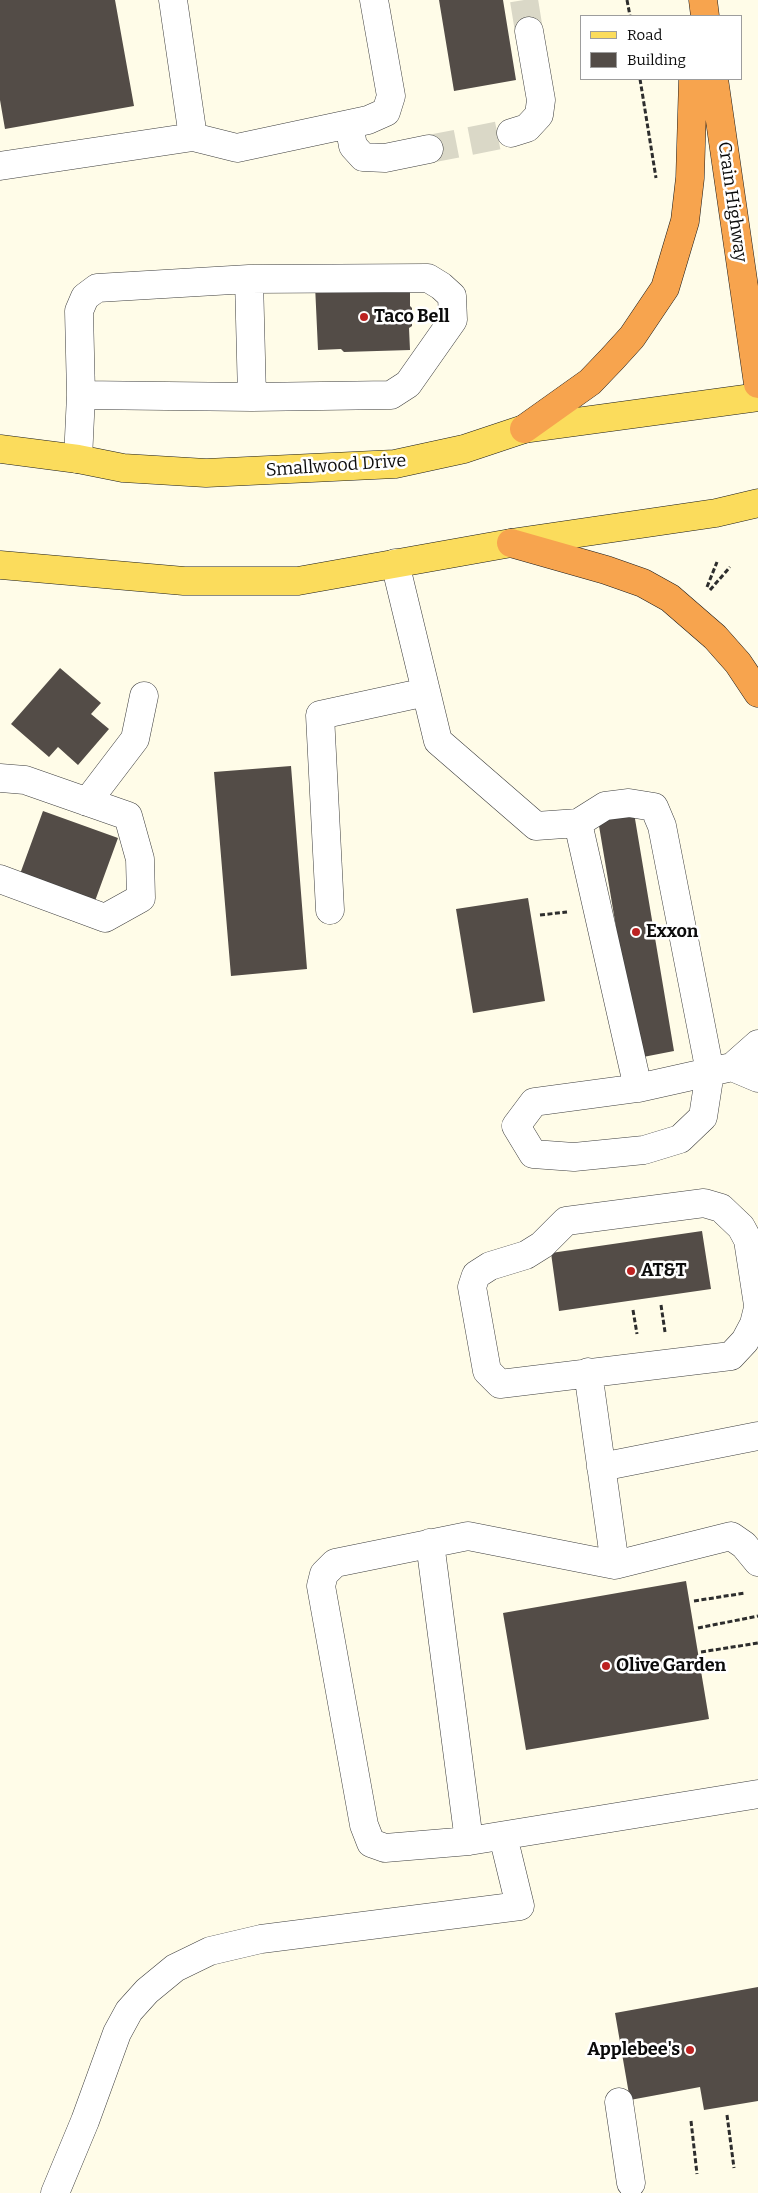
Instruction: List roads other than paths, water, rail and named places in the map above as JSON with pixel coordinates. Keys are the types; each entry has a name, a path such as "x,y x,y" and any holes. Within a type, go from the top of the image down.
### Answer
{"highway":[{"path":"696,15 697,0"},
{"path":"703,0 705,15"},
{"path":"524,429 590,382 607,365 632,337 665,288 686,220 691,170 693,80"},
{"name":"Crain Highway","path":"714,80 758,384"},
{"path":"511,543 606,570 643,583 670,598 715,636 738,663 758,693"}],"main road":[{"name":"Smallwood Drive","path":"0,449 78,459 122,468 206,473 395,464 464,449 524,429 758,396"},
{"path":"0,565 184,581 298,581 511,543 716,513 758,503"}],"lane":[{"path":"173,0 193,138"},
{"path":"0,166 193,138 237,148 368,120 386,112 391,96 374,0"},
{"path":"511,133 527,128 539,114 541,100 529,31"},
{"path":"349,124 353,146 363,157 385,158 429,149"},
{"path":"78,459 81,395 79,311 85,297 97,288 249,279 428,278 452,296 453,320 408,384 391,395 252,397 81,395"},
{"path":"249,279 252,397"},
{"path":"395,563 438,741 536,826 578,823 605,806 629,803 654,807 662,826 721,1070 703,1117 680,1139 644,1150 574,1156 533,1154 516,1126 534,1102 638,1088 721,1070 758,1044"},
{"path":"330,910 320,715 426,692"},
{"path":"87,802 136,738 144,696"},
{"path":"0,778 25,780 128,816 140,859 141,898 105,918 0,879"},
{"path":"578,823 638,1088"},
{"path":"721,1070 758,1078"},
{"path":"704,1203 721,1208 741,1227 748,1240 758,1306 754,1324 745,1341 730,1356 588,1372 500,1384 487,1371 472,1287 476,1275 490,1266 526,1255 542,1245 566,1220 704,1203"},
{"path":"588,1372 615,1565"},
{"path":"601,1467 758,1436"},
{"path":"758,1562 744,1545 731,1536 615,1565 468,1536 335,1563 324,1574 321,1586 364,1825 371,1843 385,1848 468,1841 758,1794"},
{"path":"430,1543 468,1841"},
{"path":"55,2193 85,2121 117,2033 129,2011 147,1991 175,1968 210,1951 261,1939 520,1906 503,1836"},
{"path":"619,2102 631,2183"}],"tunnel":[{"path":"524,0 529,31"},
{"path":"429,149 511,133"}],"place":[{"name":"Taco Bell","path":"364,317"},
{"name":"Exxon","path":"636,932"},
{"name":"AT&T","path":"631,1271"},
{"name":"Olive Garden","path":"606,1666"},
{"name":"Applebee's","path":"690,2050"}]}
